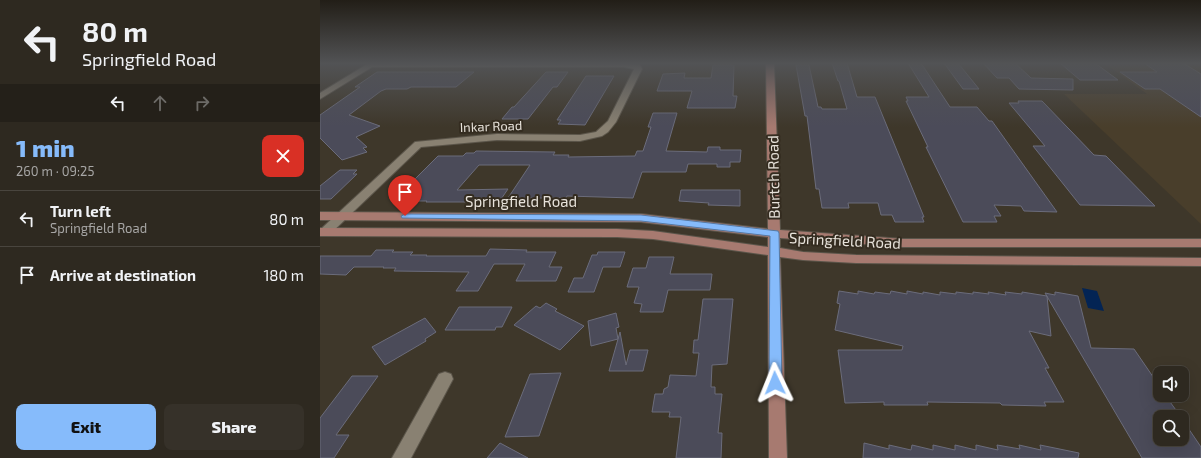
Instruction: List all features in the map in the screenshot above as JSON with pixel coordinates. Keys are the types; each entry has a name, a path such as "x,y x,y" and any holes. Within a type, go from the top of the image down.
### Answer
{"main road":[{"name":"Burtch Road","path":"771,84 774,233 774,338 778,458"},
{"name":"Springfield Road","path":"320,216 641,218 803,237 903,243 1201,243"},
{"name":"Springfield Road","path":"323,232 617,233 653,235 774,252 856,259 1201,262"}],"street":[{"path":"320,97 340,84"},
{"name":"Inkar Road","path":"323,232 418,144 492,138 580,138 599,134 612,122 630,84"},
{"path":"401,458 445,379"}],"shaded area":[{"path":"1134,84 1201,84 1201,224 1064,94 1147,94"}],"water":[{"path":"1082,288 1097,291 1104,311 1088,308"}],"building":[{"path":"359,84 459,84 456,87 411,87 407,89 386,89 381,91 349,115 380,126 356,137 367,147 363,148 367,152 342,160 320,138 320,115 360,87 355,87"},
{"path":"535,84 559,84 557,87 553,87 528,119 502,119 512,107 514,107"},
{"path":"580,84 609,84 585,125 558,124 561,120 557,120"},
{"path":"659,84 733,84 733,96 737,96 735,108 687,108 692,91 657,91"},
{"path":"799,84 813,84 818,107 821,107 822,109 847,109 840,84 853,84 857,97 875,97 924,217 922,217 924,222 895,222 892,215 881,215 878,203 848,203 849,208 822,208 819,189 816,189 807,116 805,116"},
{"path":"921,84 935,84 950,107 977,107 989,121 992,121 1057,212 1024,211 1021,206 994,205 1001,216 994,216 997,222 963,222 926,147 928,147 906,101 908,101 906,97 929,97"},
{"path":"960,84 975,84 979,89 963,89"},
{"path":"1015,84 1073,84 1073,90 1019,89"},
{"path":"1138,84 1201,84 1201,117 1160,89 1145,89"},
{"path":"1018,101 1042,101 1094,155 1106,156 1155,206 1080,205 1033,146 1045,146 1009,103 1019,103"},
{"path":"653,113 677,113 666,151 707,152 708,147 720,147 720,150 741,150 740,162 730,162 730,167 717,167 717,164 688,164 686,172 642,172 633,198 567,196 566,198 508,198 530,165 479,165 457,190 508,189 499,202 426,202 427,201 413,201 415,198 396,198 438,156 463,156 466,153 474,153 476,151 555,152 553,155 569,155 568,157 635,156 637,151 643,151 651,127 648,127"},
{"path":"340,170 357,170 353,174 357,174 331,199 320,199 320,186"},
{"path":"681,190 740,190 740,206 708,205 709,203 679,201"},
{"path":"490,249 527,250 526,252 556,252 549,267 562,267 556,281 516,281 525,264 494,264 478,291 456,291 469,272 394,271 396,268 354,267 346,275 320,274 320,256 371,256 376,250 394,250 392,252 413,252 410,255 486,256"},
{"path":"598,252 625,252 620,267 603,267 594,292 568,292 574,278 583,278 592,255 597,255"},
{"path":"649,257 674,257 670,274 712,274 710,290 668,290 663,312 640,312 642,304 634,303 639,287 627,287 633,268 646,268"},
{"path":"839,291 858,294 858,291 874,294 875,292 890,294 891,291 907,294 907,291 940,295 940,292 973,294 973,292 989,294 988,292 1006,295 1005,292 1022,294 1022,292 1047,296 1051,336 1029,331 1049,368 1045,368 1064,402 1044,402 1046,406 1002,405 1000,403 927,402 928,405 884,405 884,402 845,403 838,350 902,350 903,346 835,330 840,304 837,303"},
{"path":"1055,292 1078,296 1091,348 1134,349 1153,377 1153,402 1170,402 1176,410 1153,410 1153,446 1189,446 1189,429 1201,447 1201,458 1142,458 1045,293 1055,295"},
{"path":"703,299 733,299 727,364 712,365 711,387 715,387 715,394 722,394 718,433 722,433 721,458 676,458 681,417 669,417 670,412 652,412 655,394 663,394 664,389 668,387 670,375 696,376 699,353 693,353 694,340 698,340"},
{"path":"546,303 557,309 555,311 584,326 560,350 514,325 536,306 540,308"},
{"path":"459,307 512,307 502,327 496,327 495,330 445,330"},
{"path":"616,313 619,327 616,328 618,339 591,346 588,321"},
{"path":"425,318 436,332 425,339 426,341 385,365 372,347"},
{"path":"620,332 626,365 630,350 648,350 643,371 609,371"},
{"path":"561,373 539,436 505,437 530,374"},
{"path":"352,376 378,376 336,435 349,435 334,458 320,458 320,418"},
{"path":"500,443 528,458 487,458"},
{"path":"864,443 889,449 889,445 911,450 912,445 933,450 933,445 955,450 955,445 976,450 976,445 998,450 997,445 1020,449 1019,445 1041,450 1040,445 1079,453 1078,458 863,458"}],"route":[{"path":"405,216 641,218 774,233 775,383"}]}
